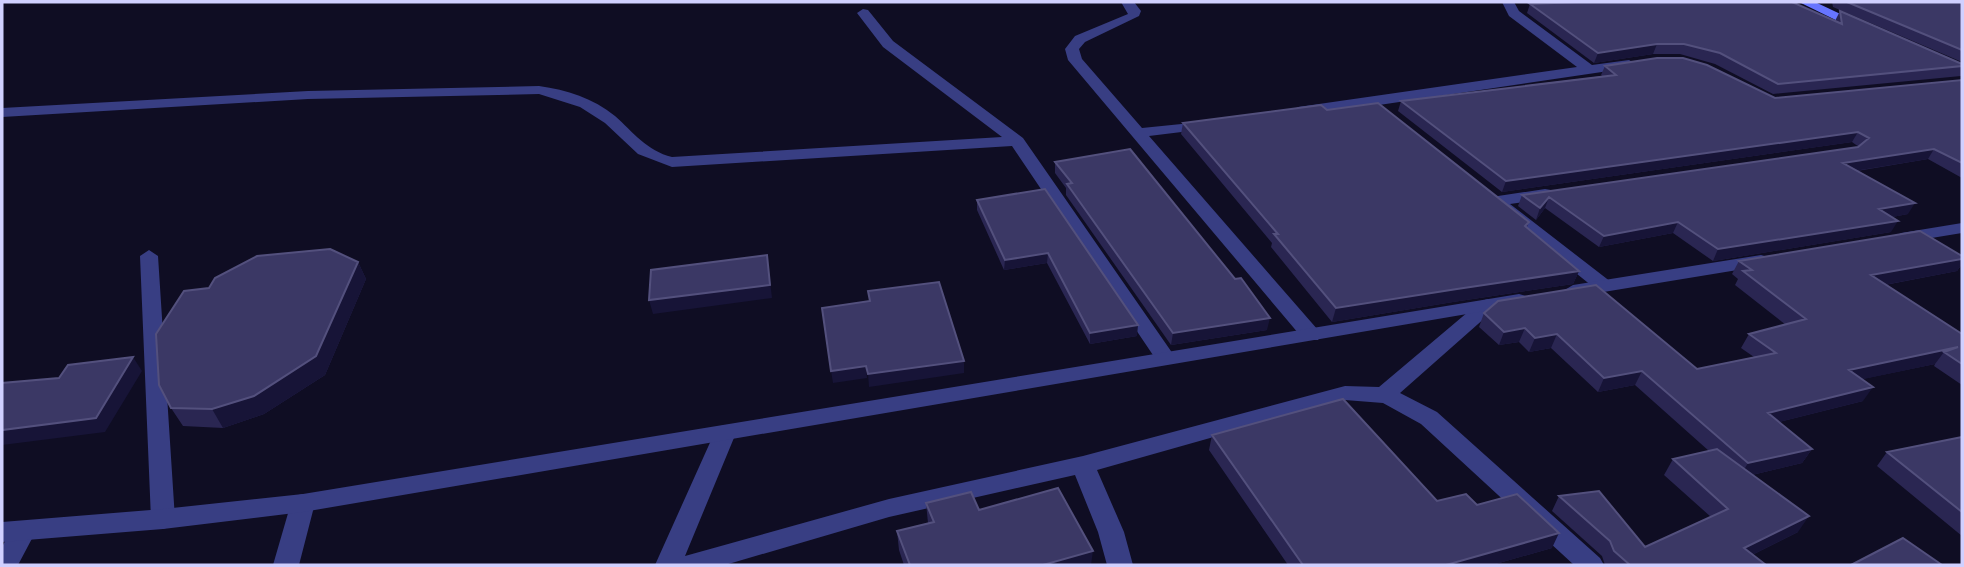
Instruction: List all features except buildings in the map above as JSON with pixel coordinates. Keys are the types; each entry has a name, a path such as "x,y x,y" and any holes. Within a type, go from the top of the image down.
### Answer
{"main road":[{"path":"1805,2 1876,34"}],"street":[{"path":"1127,2 1135,11 1133,16 1080,39 1072,49 1075,60 1311,335"},
{"path":"1508,2 1514,13 1589,70"},
{"path":"863,13 888,44 1017,141 1166,359"},
{"path":"1280,114 1641,63"},
{"path":"2,113 308,95 540,90 569,95 586,104 611,121 646,155 672,162 1017,141"},
{"path":"1372,101 1393,118"},
{"path":"1138,132 1227,122"},
{"path":"1566,191 1492,197 1604,286"},
{"path":"1880,242 1962,228"},
{"path":"149,256 163,519"},
{"path":"5,565 12,532 303,503 1783,257"},
{"path":"1385,394 1489,305"},
{"path":"690,565 889,508 1083,465 1345,393 1366,391 1385,394 1409,404 1429,418 1591,565"},
{"path":"668,565 725,433"},
{"path":"1083,465 1111,532 1120,565"},
{"path":"286,565 303,503"}]}
